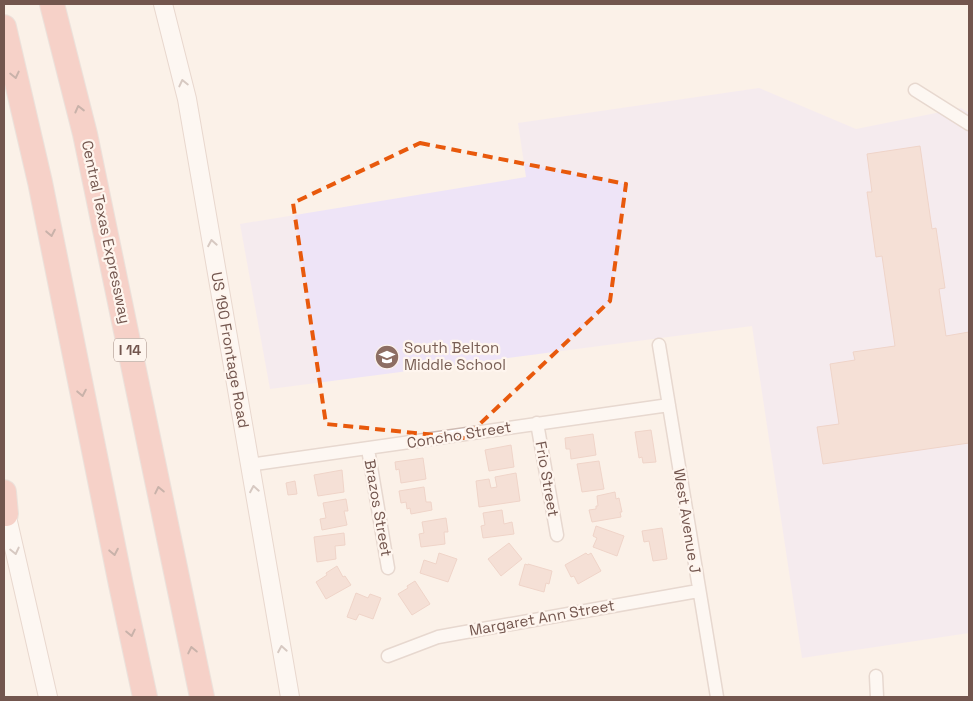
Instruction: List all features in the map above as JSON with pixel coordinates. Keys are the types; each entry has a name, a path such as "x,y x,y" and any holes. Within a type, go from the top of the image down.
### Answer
{"highway":[{"name":"Central Texas Expressway","path":"52,4 85,134 202,697"},
{"path":"4,27 40,182 120,585 145,697"}],"main road":[{"name":"US 190 Frontage Road","path":"163,4 187,99 290,697"},
{"path":"5,503 48,697"}],"street":[{"path":"915,90 969,124"},
{"name":"West Avenue J","path":"659,345 698,591 717,697"},
{"name":"Concho Street","path":"249,464 669,405"},
{"name":"Frio Street","path":"537,423 557,535"},
{"name":"Brazos Street","path":"368,448 388,568"},
{"name":"Margaret Ann Street","path":"388,656 438,637 460,632 698,591"},
{"path":"876,676 877,697"}],"highlighted area":[{"path":"420,143 626,184 610,301 465,438 326,424 293,203"}],"shaded area":[{"name":"South Belton Middle School","path":"759,88 856,129 961,108 969,113 969,633 802,658 752,326 270,389 240,224 526,177 518,123"}],"building":[{"path":"920,146 932,229 936,228 945,288 939,289 946,336 969,332 969,443 823,464 817,427 839,424 830,364 855,360 853,352 895,346 882,256 876,257 867,192 872,192 867,154"},
{"path":"651,430 656,462 643,463 642,457 639,458 635,432"},
{"path":"593,434 596,455 571,459 570,449 566,449 565,438"},
{"path":"511,445 514,467 489,471 485,450"},
{"path":"423,458 426,479 401,483 399,469 396,470 395,462"},
{"path":"599,461 604,489 582,492 577,464"},
{"path":"342,470 344,492 318,496 314,475"},
{"path":"516,473 520,501 479,507 476,481 489,479 491,488 497,487 495,477"},
{"path":"295,481 297,494 288,495 286,483"},
{"path":"424,487 426,502 431,502 432,510 411,514 410,508 407,509 406,502 401,503 399,491"},
{"path":"615,492 616,499 619,498 622,512 620,512 621,517 592,522 589,510 596,509 596,506 598,506 597,496"},
{"path":"346,499 348,511 344,511 347,525 322,530 320,519 326,518 323,503"},
{"path":"502,510 504,524 512,522 514,534 483,538 481,526 485,525 483,513"},
{"path":"446,518 448,532 444,532 445,544 421,547 419,534 424,533 422,522"},
{"path":"596,526 624,536 617,556 593,547 597,538 593,536"},
{"path":"662,528 667,559 653,561 649,541 644,542 642,531"},
{"path":"344,533 345,545 335,546 336,559 317,562 314,537"},
{"path":"509,543 522,559 501,576 488,559"},
{"path":"439,553 457,559 448,582 420,573 424,560 436,564"},
{"path":"586,553 588,555 591,553 601,571 578,584 574,576 571,577 565,565"},
{"path":"525,564 552,571 549,584 546,583 544,592 519,585"},
{"path":"337,566 343,577 345,576 351,585 326,599 316,582"},
{"path":"415,581 430,604 412,615 398,594"},
{"path":"356,593 368,598 370,594 381,598 373,619 359,614 356,620 347,617"}],"place":[{"name":"South Belton Middle School","path":"387,357"}]}
